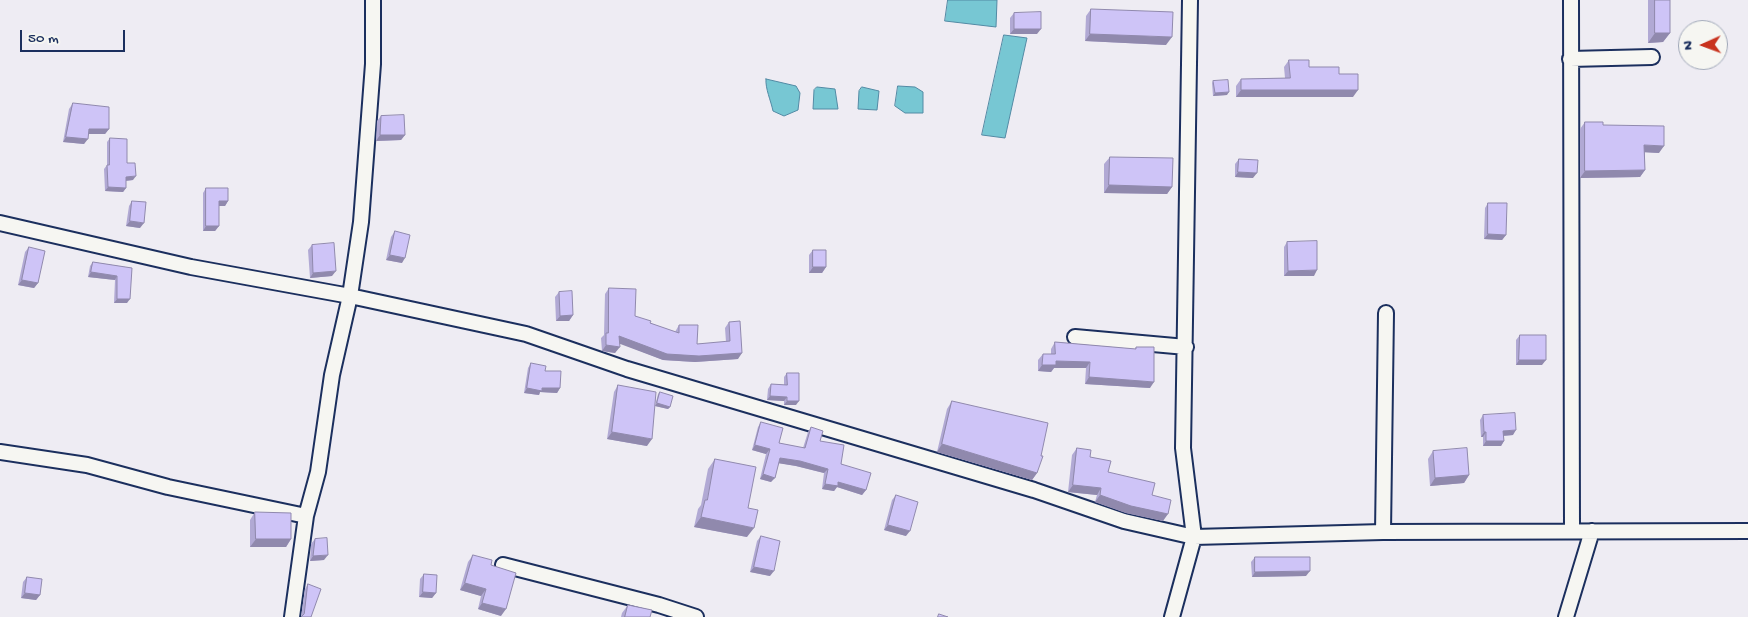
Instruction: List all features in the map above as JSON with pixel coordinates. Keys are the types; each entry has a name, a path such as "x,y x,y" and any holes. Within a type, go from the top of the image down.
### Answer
{"street":[{"path":"292,617 306,516 318,472 332,376 350,296 361,222 373,64 373,0"},
{"path":"1172,617 1194,537 1183,448 1190,0"},
{"path":"1571,0 1572,531"},
{"path":"1570,58 1652,57"},
{"path":"0,223 191,267 350,296 526,334 627,369 1034,490 1124,521 1194,537 1384,532 1748,531"},
{"path":"1384,532 1386,313"},
{"path":"1075,337 1186,347"},
{"path":"0,452 87,465 168,487 306,516"},
{"path":"1566,617 1592,531"},
{"path":"503,564 659,605 696,617"}],"water":[{"path":"948,0 997,0 996,27 945,21"},
{"path":"1004,35 1027,38 1005,138 982,135"},
{"path":"766,79 796,86 800,93 798,110 784,116 773,111"},
{"path":"898,86 915,87 923,92 923,113 905,113 895,106"},
{"path":"817,87 835,89 838,109 813,109 814,90"},
{"path":"862,87 879,91 877,110 858,109 859,91"}],"building":[{"path":"1655,0 1670,0 1670,33 1655,33"},
{"path":"1091,9 1173,12 1172,37 1090,34"},
{"path":"1041,12 1041,29 1014,29 1014,13"},
{"path":"1289,60 1309,60 1309,67 1339,67 1339,74 1358,74 1358,90 1241,90 1241,79 1290,78"},
{"path":"1228,80 1229,92 1215,93 1213,81"},
{"path":"73,103 109,107 109,129 89,129 88,139 66,137"},
{"path":"404,115 405,135 380,135 381,116"},
{"path":"1585,122 1603,122 1603,125 1664,126 1664,146 1644,145 1645,170 1585,171"},
{"path":"110,138 127,139 127,163 135,163 136,176 126,177 126,188 108,187 107,165 109,165"},
{"path":"1110,157 1173,158 1172,187 1109,185"},
{"path":"1239,159 1258,160 1257,173 1238,172"},
{"path":"206,188 228,188 228,201 219,201 219,226 206,226"},
{"path":"132,201 146,202 144,223 130,221"},
{"path":"1488,203 1507,203 1506,235 1488,234"},
{"path":"395,231 410,235 405,258 390,255"},
{"path":"1317,241 1317,270 1288,271 1287,242"},
{"path":"334,243 336,271 313,273 312,245"},
{"path":"29,247 45,251 38,283 22,280"},
{"path":"813,250 826,250 826,267 813,267"},
{"path":"93,262 132,268 130,299 117,299 117,276 91,272"},
{"path":"609,288 636,289 635,316 651,321 650,323 679,333 679,325 698,325 697,344 730,341 729,322 740,321 742,353 699,356 667,354 619,336 620,347 606,345"},
{"path":"572,291 573,315 560,316 559,292"},
{"path":"1520,335 1546,335 1546,360 1519,360"},
{"path":"1055,342 1136,349 1136,347 1154,347 1154,382 1089,377 1090,362 1056,361 1056,365 1042,365 1043,354 1055,354"},
{"path":"531,363 546,366 545,371 561,371 560,388 542,388 542,391 527,388"},
{"path":"787,373 799,373 799,401 787,401 787,397 770,396 771,384 787,385"},
{"path":"618,385 656,392 652,439 612,432"},
{"path":"660,392 673,396 670,407 657,403"},
{"path":"952,401 1048,423 1041,456 1043,456 1037,473 942,444"},
{"path":"1515,413 1516,430 1503,431 1504,441 1486,441 1483,415"},
{"path":"761,422 783,428 779,443 805,448 811,427 823,431 820,441 844,445 841,464 871,473 866,490 838,482 838,486 825,484 828,469 800,461 780,458 775,478 763,474 770,449 755,445"},
{"path":"1077,448 1091,450 1090,457 1111,461 1108,472 1155,483 1152,495 1171,500 1168,514 1131,506 1100,495 1101,488 1073,485"},
{"path":"1467,448 1469,475 1435,478 1433,451"},
{"path":"715,459 756,467 748,508 758,510 754,528 701,517 705,500 707,500"},
{"path":"896,495 918,502 910,531 888,525"},
{"path":"255,512 291,513 291,539 256,539"},
{"path":"761,536 780,541 774,571 754,567"},
{"path":"327,538 328,555 313,556 315,539"},
{"path":"473,555 492,560 491,565 516,573 506,609 482,603 486,589 465,583"},
{"path":"1255,557 1310,557 1310,571 1255,572"},
{"path":"424,574 437,575 436,593 423,592"},
{"path":"27,577 42,579 40,595 25,593"},
{"path":"308,584 321,589 311,617 301,617 304,614"},
{"path":"628,605 652,610 650,617 625,617"}]}
